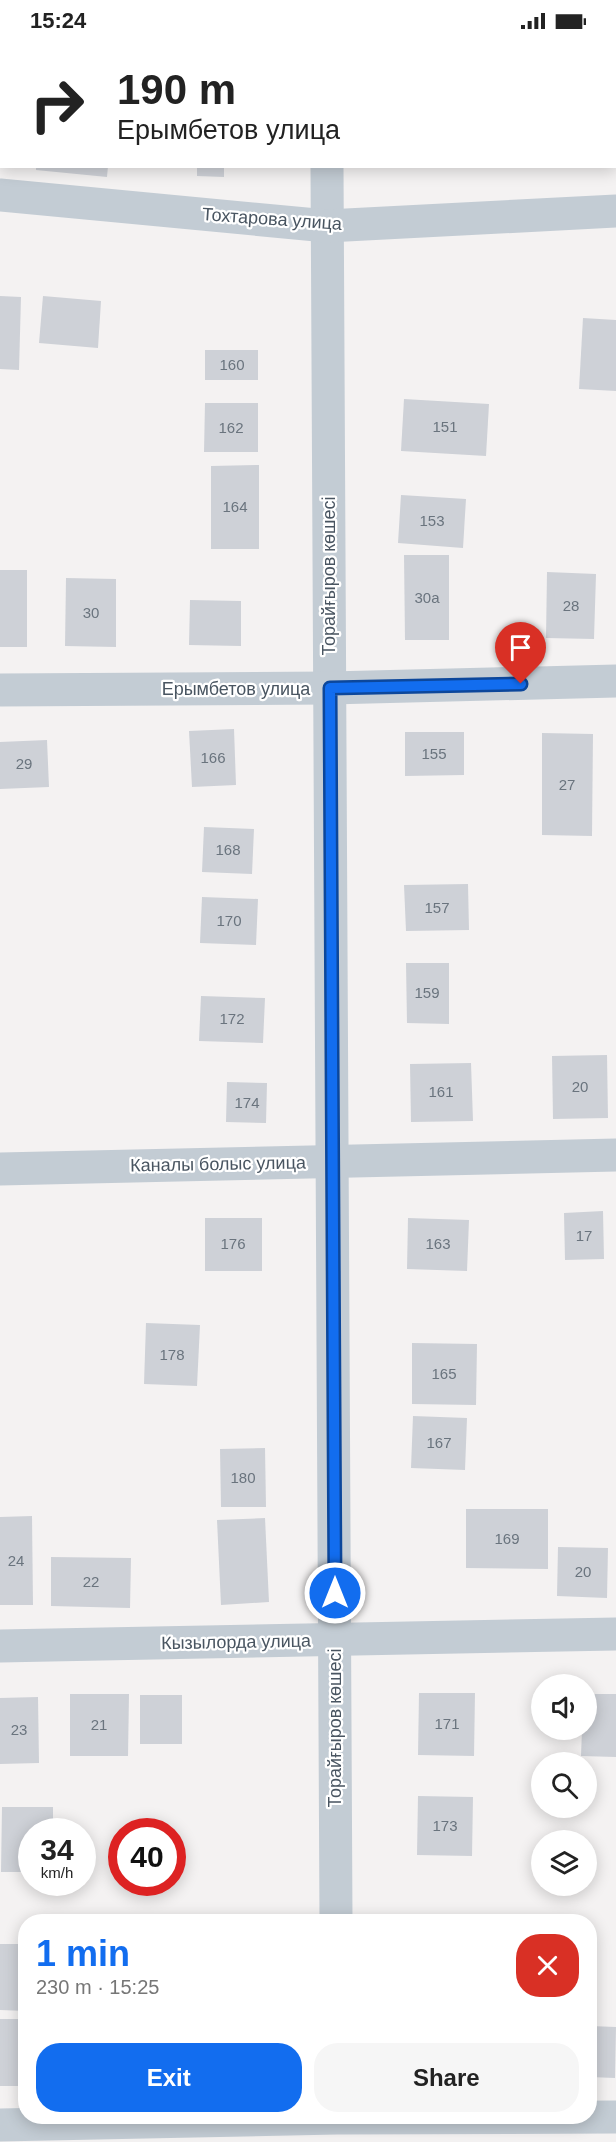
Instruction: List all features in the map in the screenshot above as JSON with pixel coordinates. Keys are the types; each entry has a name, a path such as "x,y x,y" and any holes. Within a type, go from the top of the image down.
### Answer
{"street":[{"name":"Торайғыров көшесі","path":"327,168 336,1914"},
{"name":"Тохтарова улица","path":"0,195 327,226 616,211"},
{"name":"Ерымбетов улица","path":"0,690 330,688 616,681"},
{"name":"Каналы болыс улица","path":"0,1169 616,1155"},
{"name":"Кызылорда улица","path":"0,1646 616,1634"},
{"path":"597,2118 616,2117"},
{"path":"0,2125 337,2126 399,2124"}],"building":[{"path":"36,168 108,168 107,177 36,170"},
{"path":"197,168 224,168 224,177 197,176"},
{"path":"0,296 21,297 19,370 0,369"},
{"path":"43,296 101,301 98,348 39,343"},
{"path":"583,318 616,320 616,391 579,389"},
{"path":"205,350 258,350 258,380 205,380"},
{"path":"404,399 489,404 486,456 401,451"},
{"path":"205,403 258,403 258,452 204,452"},
{"path":"259,465 259,549 211,549 211,466"},
{"path":"401,495 466,499 463,548 398,543"},
{"path":"404,555 449,555 449,640 405,640"},
{"path":"0,570 27,570 27,647 0,647"},
{"path":"547,572 596,574 594,639 546,638"},
{"path":"66,578 116,579 116,647 65,646"},
{"path":"190,600 241,601 241,646 189,645"},
{"path":"234,729 236,785 192,787 189,731"},
{"path":"405,732 464,732 464,775 405,776"},
{"path":"542,733 593,734 592,836 542,835"},
{"path":"47,740 49,787 0,789 0,742"},
{"path":"204,827 254,829 252,874 202,872"},
{"path":"468,884 469,930 406,931 404,885"},
{"path":"202,897 258,899 256,945 200,943"},
{"path":"406,963 449,963 449,1024 407,1023"},
{"path":"201,996 265,998 263,1043 199,1041"},
{"path":"607,1055 608,1118 553,1119 552,1056"},
{"path":"471,1063 473,1121 411,1122 410,1064"},
{"path":"227,1082 267,1083 266,1123 226,1122"},
{"path":"603,1211 604,1259 565,1260 564,1213"},
{"path":"205,1218 262,1218 262,1271 205,1271"},
{"path":"408,1218 469,1220 467,1271 407,1269"},
{"path":"146,1323 200,1325 197,1386 144,1384"},
{"path":"412,1343 477,1344 476,1405 412,1404"},
{"path":"413,1416 467,1418 465,1470 411,1468"},
{"path":"265,1448 266,1507 221,1507 220,1449"},
{"path":"466,1509 548,1509 548,1569 466,1568"},
{"path":"32,1516 33,1605 0,1605 0,1517"},
{"path":"265,1518 269,1602 221,1605 217,1520"},
{"path":"558,1547 608,1548 607,1598 557,1596"},
{"path":"51,1557 131,1558 130,1608 51,1606"},
{"path":"419,1693 475,1693 474,1756 418,1755"},
{"path":"70,1694 129,1694 128,1756 70,1756"},
{"path":"597,1694 616,1694 616,1757 597,1756 597,1752 581,1752 582,1740 597,1740"},
{"path":"140,1695 182,1695 182,1744 140,1744"},
{"path":"38,1697 39,1763 0,1764 0,1698"},
{"path":"418,1796 473,1797 472,1856 417,1855"},
{"path":"2,1807 53,1807 53,1818 18,1818 18,1872 1,1872"},
{"path":"0,1944 18,1944 18,2011 0,2010"},
{"path":"0,2019 18,2019 18,2086 0,2086"},
{"path":"597,2026 616,2027 615,2078 597,2077"}],"route":[{"path":"335,1593 330,688 521,684"}]}
